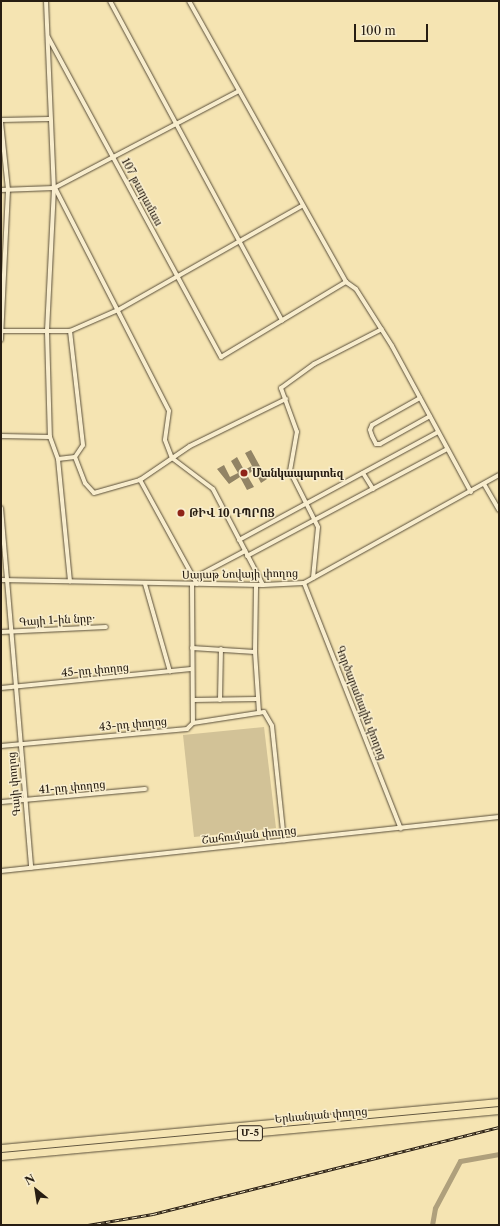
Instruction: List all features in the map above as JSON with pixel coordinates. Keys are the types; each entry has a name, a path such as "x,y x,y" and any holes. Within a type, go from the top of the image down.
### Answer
{"highway":[{"name":"Երևանյան փողոց","path":"1,1148 499,1102"},
{"path":"481,1103 482,1111"},
{"name":"Երևանյան փողոց","path":"1,1156 499,1110"},
{"path":"132,1136 133,1144"},
{"path":"42,1145 42,1153"}],"street":[{"name":"107 թաղամաս","path":"46,1 49,119 54,188 47,332 50,437 58,459 70,581"},
{"path":"110,1 282,321 346,282"},
{"path":"189,1 302,206 346,282 356,289 382,329 471,492"},
{"name":"107 թաղամաս","path":"47,35 221,357 282,321"},
{"path":"1,190 54,188 239,91"},
{"path":"1,340 3,268 8,190 1,121 49,119"},
{"name":"107 թաղամաս","path":"54,188 81,245 118,310 169,411 165,440 172,458"},
{"path":"1,331 70,331 118,310 302,206"},
{"path":"313,578 318,537 314,520 304,504 289,465 296,432 281,388 295,376 382,329"},
{"path":"58,459 75,457 83,445 70,331"},
{"path":"420,398 372,424 370,430 376,444 380,444 430,416"},
{"path":"75,457 85,483 94,493 140,480 172,458 286,399"},
{"path":"239,540 438,432"},
{"path":"1,436 50,437"},
{"path":"247,556 447,449"},
{"path":"172,458 213,489 263,585"},
{"path":"364,473 373,489"},
{"name":"Սայաթ Նովայի փողոց","path":"3,580 145,584 263,585 304,583 471,492 499,475"},
{"path":"140,480 194,578 191,669 193,723"},
{"path":"484,484 499,510"},
{"name":"Գայի փողոց","path":"1,508 3,580 15,686 31,868"},
{"path":"194,578 244,551"},
{"name":"Գործարանային փողոց","path":"304,583 401,829"},
{"path":"145,584 170,672"},
{"path":"256,585 255,652 257,700 262,712 272,726 284,840"},
{"name":"Գայի 1-ին նրբ․","path":"1,632 106,627"},
{"path":"192,648 255,652"},
{"path":"220,700 221,649"},
{"name":"45-րդ փողոց","path":"1,688 191,669"},
{"path":"193,700 257,700"},
{"name":"43-րդ փողոց","path":"1,746 187,729 193,723 262,712"},
{"name":"41-րդ փողոց","path":"1,802 145,789"},
{"name":"Շահումյան փողոց","path":"1,871 284,840 401,829 499,817"}],"shaded area":[{"path":"264,727 276,828 194,837 183,735"},
{"path":"476,1107 476,1110 142,1141 141,1138"}],"building":[{"name":"Մանկապարտեզ","path":"251,450 267,479 261,483 254,470 247,475 254,487 247,490 240,477 229,484 217,469 224,465 230,477 238,473 231,461 237,457 244,470 252,466 245,453"}],"waterway":[{"path":"432,1225 435,1208 460,1161 499,1154"}],"railway":[{"path":"88,1225 153,1214 499,1127"}],"place":[{"name":"Մանկապարտեզ","path":"244,473"},
{"name":"ԹԻՎ 10 ԴՊՐՈՑ","path":"181,513"}]}
